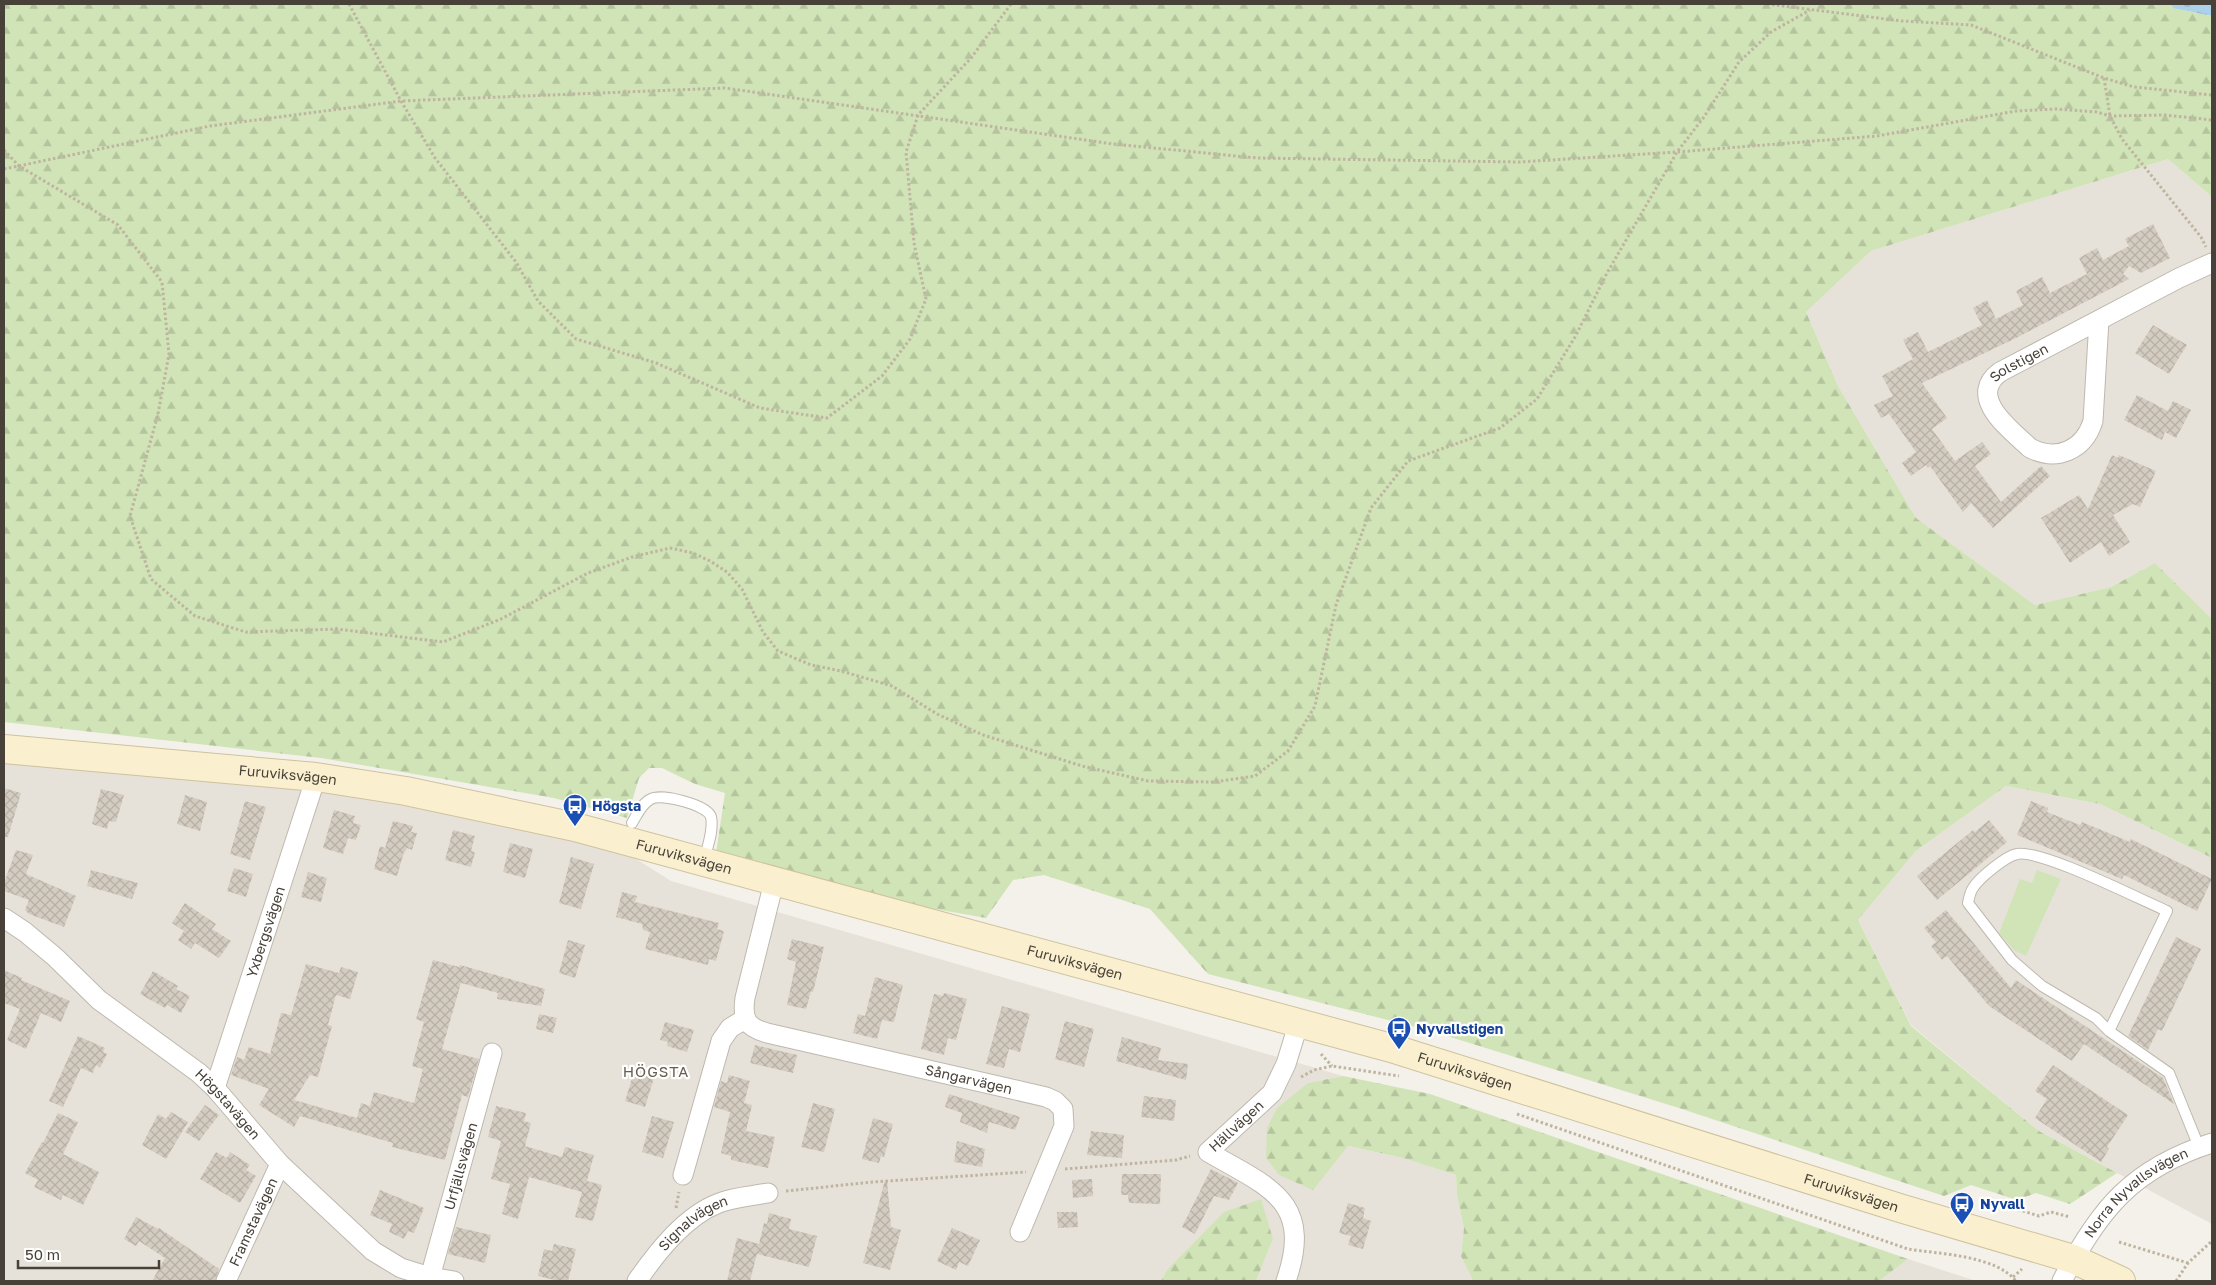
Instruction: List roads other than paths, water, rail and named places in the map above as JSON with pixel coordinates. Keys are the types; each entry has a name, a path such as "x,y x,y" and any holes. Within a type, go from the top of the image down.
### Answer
{"main road":[{"name":"Furuviksvägen","path":"4,749 316,777 483,807 575,828 1299,1022 1555,1098 1903,1209 2067,1270 2121,1281"}],"street":[{"name":"Solstigen","path":"2099,320 2093,421 2090,432 2083,441 2071,450 2060,454 2038,452 2030,448 1991,408 1988,401 1988,385 2000,372 2099,320 2200,267 2210,258"},
{"name":"Yxbergsvägen","path":"215,1088 316,777"},
{"path":"683,1175 721,1041 730,1028 746,1020 743,1010 745,998 774,882"},
{"name":"Högstavägen","path":"4,918 25,932 55,957 98,1000 199,1073 215,1088 280,1164 373,1251 401,1268 429,1279 454,1281"},
{"name":"Sångarvägen","path":"746,1020 752,1027 767,1033 1051,1099 1063,1109 1064,1126 1020,1232"},
{"name":"Hällvägen","path":"1286,1281 1293,1260 1296,1232 1289,1211 1281,1199 1265,1186 1208,1152 1272,1093 1286,1064 1299,1022"},
{"name":"Urfjällsvägen","path":"429,1279 492,1052"},
{"name":"Norra Nyvallsvägen","path":"2067,1270 2102,1215 2115,1199 2137,1179 2159,1166 2206,1145"},
{"name":"Framstavägen","path":"226,1281 280,1164"},
{"name":"Signalvägen","path":"637,1281 670,1241 700,1212 730,1199 768,1193"}],"lane":[{"path":"632,823 645,802 660,796 702,807 711,817 704,863"},
{"path":"2109,1031 2167,911 2035,855 2018,853 2007,857 1972,889 1968,903 2012,960 2042,986 2096,1018 2109,1031 2169,1073 2184,1115 2206,1145"}],"water":[{"path":"2170,4 2212,4 2212,16 2173,8"}],"place":[{"name":"Högsta","path":"575,827"},
{"name":"Nyvallstigen","path":"1399,1050"},
{"name":"Nyvall","path":"1962,1225"}],"district":[{"name":"HÖGSTA","path":"656,1072"}]}
